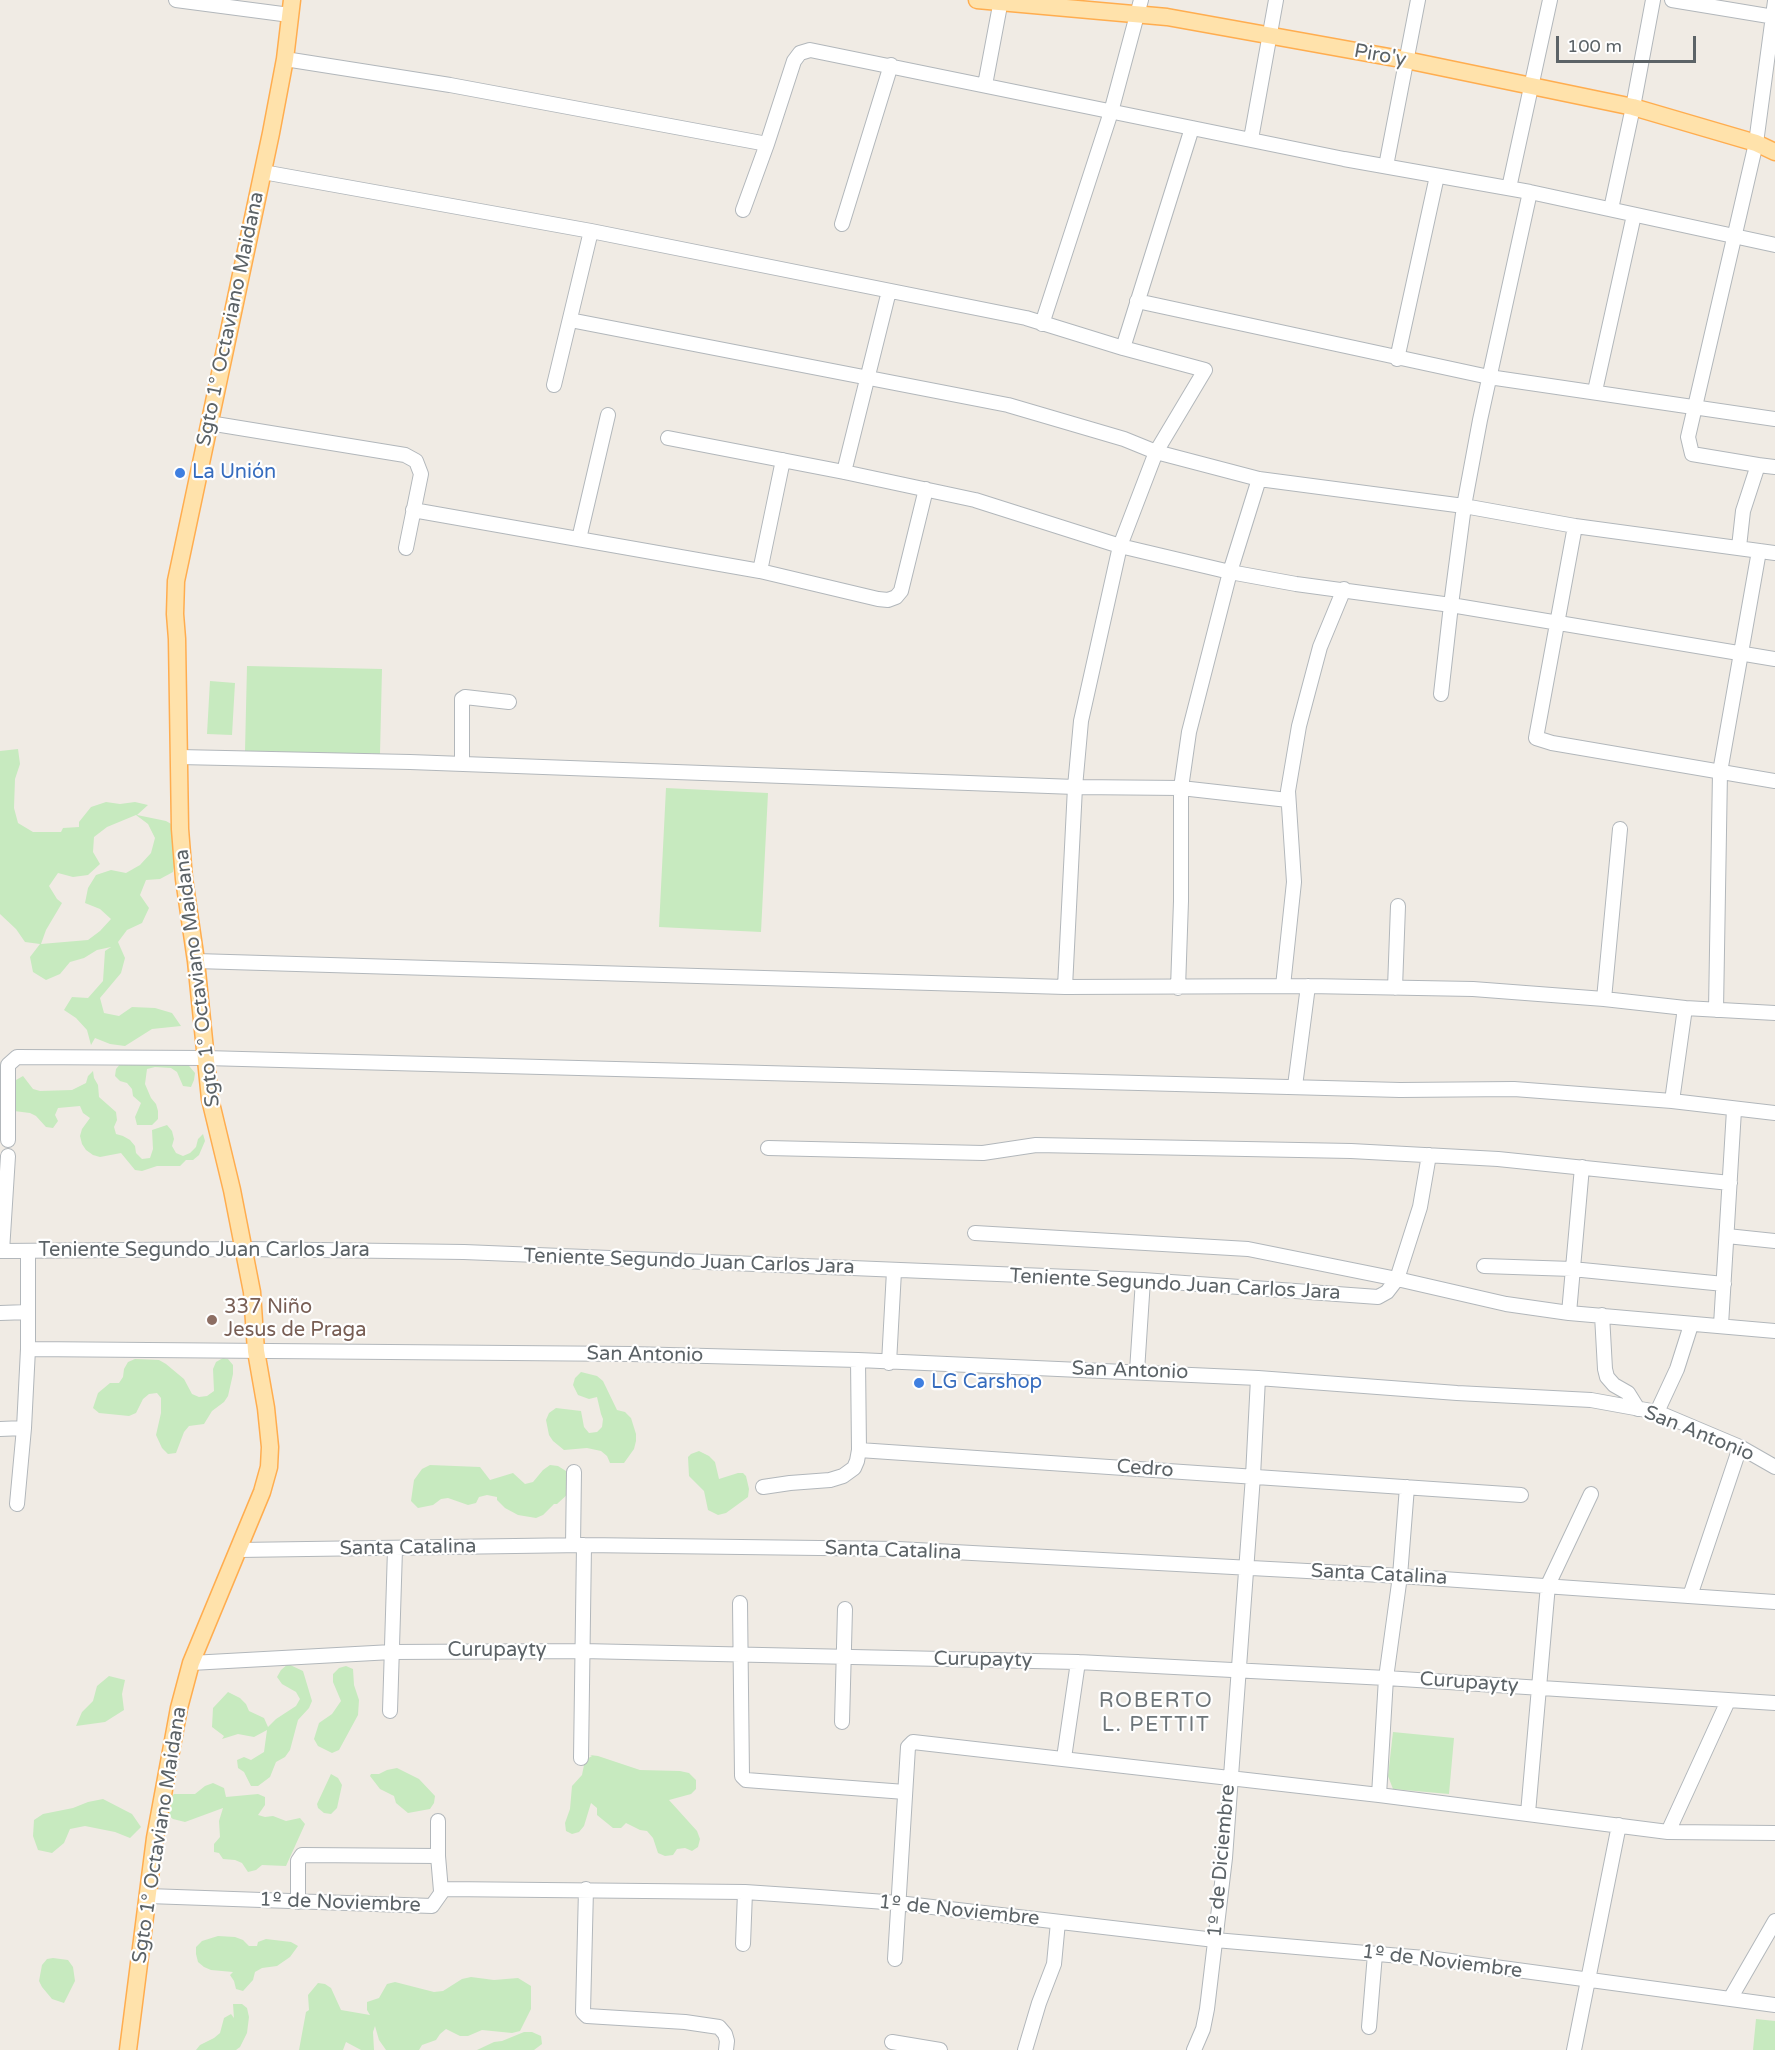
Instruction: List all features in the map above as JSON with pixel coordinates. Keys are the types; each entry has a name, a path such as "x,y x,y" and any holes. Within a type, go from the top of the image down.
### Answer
{"main road":[{"name":"Piro'y","path":"977,0 1140,7 1270,37 1406,60 1633,108 1756,143 1775,152"},
{"name":"Sgto 1° Octaviano Maidana","path":"129,2050 155,1838 179,1708 191,1663 262,1492 269,1467 270,1447 256,1351 252,1292 245,1249 210,1099 196,961 184,879 176,581 285,59 291,8"}],"street":[{"path":"176,0 291,8"},
{"path":"1251,139 1276,0"},
{"path":"1386,166 1418,0"},
{"path":"1509,188 1550,0"},
{"path":"1611,209 1653,0"},
{"path":"1672,0 1774,17"},
{"path":"985,85 1001,1"},
{"path":"1775,2 1756,143 1688,437 1692,454 1775,467"},
{"path":"1042,324 1111,112 1140,7"},
{"path":"743,210 794,61 800,53 810,50 1192,129 1530,192 1775,245"},
{"path":"285,59 450,85 767,144"},
{"path":"842,224 891,65"},
{"path":"1123,348 1192,129"},
{"path":"262,172 591,231 1026,318 1205,370 1156,452 1120,546 1081,721 1075,787 1065,987"},
{"path":"1397,358 1437,176"},
{"path":"1442,694 1464,506 1489,377 1530,192"},
{"path":"1595,391 1634,215"},
{"path":"554,386 591,231"},
{"path":"844,471 889,291"},
{"path":"1137,301 1489,377 1775,419"},
{"path":"570,320 1008,405 1124,439 1156,452 1259,479 1464,506 1575,526 1775,553"},
{"path":"579,539 608,415"},
{"path":"209,423 405,455 416,461 420,474 406,548"},
{"path":"668,438 844,471 975,500 1120,546 1230,572 1296,584 1451,605 1775,659"},
{"path":"760,571 783,460"},
{"path":"1739,547 1743,511 1758,465"},
{"path":"1178,988 1181,788 1189,732 1230,572 1259,479"},
{"path":"413,510 760,571 888,600 896,597 901,591 926,489"},
{"path":"1575,526 1536,738 1552,743 1775,781"},
{"path":"1716,1010 1720,772 1759,551"},
{"path":"1283,986 1294,882 1288,800 1302,715 1320,647 1344,589"},
{"path":"462,764 462,699 465,697 509,702"},
{"path":"179,757 462,764 1075,787 1181,788 1288,800"},
{"path":"1604,999 1620,829"},
{"path":"1395,988 1398,906"},
{"path":"196,961 1065,987 1308,986 1473,989 1685,1008 1775,1013"},
{"path":"1295,1086 1308,986"},
{"path":"1672,1101 1685,1008"},
{"path":"8,1140 8,1065 17,1056 205,1058 1400,1090 1514,1089 1672,1101 1775,1113"},
{"path":"1721,1325 1734,1110"},
{"path":"768,1148 983,1153 1036,1145 1340,1150 1497,1159 1730,1183"},
{"path":"1397,1279 1420,1208 1429,1155"},
{"path":"1,1251 8,1156"},
{"path":"1569,1312 1582,1167"},
{"path":"975,1233 1248,1249 1506,1304 1691,1325 1721,1325 1775,1331"},
{"path":"1727,1236 1775,1241"},
{"name":"Teniente Segundo Juan Carlos Jara","path":"1,1251 245,1249 464,1252 1143,1280 1378,1297 1387,1292 1397,1279"},
{"path":"17,1504 28,1349 28,1252"},
{"path":"1484,1266 1572,1269 1724,1284"},
{"path":"889,1363 894,1271"},
{"path":"1137,1371 1143,1280"},
{"path":"0,1313 28,1312"},
{"path":"1602,1315 1607,1377 1614,1385 1628,1393 1638,1409"},
{"path":"1657,1412 1677,1369 1691,1325"},
{"name":"San Antonio","path":"28,1349 631,1354 858,1360 1137,1371 1591,1400 1657,1412 1740,1447 1775,1467"},
{"path":"763,1487 790,1482 830,1480 843,1476 854,1468 859,1450 858,1360"},
{"name":"1º de Diciembre","path":"1194,2050 1203,2029 1207,2009 1225,1858 1247,1567 1258,1378"},
{"path":"0,1429 24,1428"},
{"path":"1690,1596 1740,1447"},
{"name":"Cedro","path":"859,1450 1521,1495"},
{"path":"574,1472 582,1651 581,1758"},
{"path":"1379,1795 1386,1678 1401,1576 1407,1487"},
{"path":"1528,1813 1548,1585 1591,1494"},
{"name":"Santa Catalina","path":"238,1550 578,1545 898,1549 1401,1576 1775,1602"},
{"path":"390,1711 395,1549"},
{"path":"740,1603 741,1776 746,1780 905,1792"},
{"path":"842,1722 845,1609"},
{"name":"Curupayty","path":"191,1663 392,1652 582,1651 1078,1662 1386,1678 1775,1703"},
{"path":"1064,1758 1078,1662"},
{"path":"1668,1832 1728,1701"},
{"path":"895,1959 908,1747 913,1742 1379,1795 1668,1832 1775,1833"},
{"path":"438,1821 441,1891"},
{"path":"1574,2050 1619,1825"},
{"path":"298,1902 298,1861 302,1855 438,1856"},
{"name":"1º de Noviembre","path":"148,1896 432,1906 444,1889 745,1892 898,1903 1215,1940 1436,1959 1775,2005"},
{"path":"586,1889 583,2012 587,2016 685,2022 719,2027 728,2041 726,2050"},
{"path":"743,1944 745,1892"},
{"path":"1730,1999 1775,1921"},
{"path":"1025,2050 1054,1964 1058,1922"},
{"path":"1369,2027 1375,1954"},
{"path":"892,2042 940,2050"}],"green space":[{"path":"247,666 382,669 380,754 245,751"},
{"path":"210,681 235,683 232,735 207,734"},
{"path":"18,749 20,764 15,779 14,808 18,823 33,832 61,832 63,828 79,827 79,822 91,807 106,802 120,804 135,802 148,805 137,815 166,821 180,829 173,872 160,879 146,880 140,895 149,908 142,923 127,930 118,942 125,958 121,973 100,998 104,1013 119,1016 132,1007 155,1008 172,1013 181,1026 152,1029 125,1046 110,1044 95,1038 91,1045 87,1030 76,1018 64,1010 72,997 88,998 103,981 105,951 111,947 97,950 84,958 70,962 60,974 46,980 33,972 30,957 40,944 25,942 16,929 0,914 0,751","holes":["136,815 148,824 155,838 151,853 140,865 126,873 111,870 96,875 88,888 85,903 100,909 111,919 88,940 41,944 46,930 62,903 49,886 58,873 73,877 88,875 100,864 93,852 94,837 107,827"]},
{"path":"666,788 768,793 761,932 659,927"},
{"path":"185,1061 195,1073 191,1087 183,1086 177,1072 171,1068 147,1069 145,1084 156,1104 158,1119 152,1125 137,1125 135,1117 141,1103 133,1096 132,1089 127,1083 115,1076 116,1069 121,1063"},
{"path":"93,1071 99,1097 116,1112 117,1120 114,1127 116,1134 130,1140 135,1146 136,1153 142,1159 150,1158 153,1149 152,1130 167,1125 174,1139 172,1146 176,1153 183,1156 196,1147 198,1139 203,1134 205,1141 199,1155 193,1160 186,1160 180,1166 157,1166 142,1171 135,1170 121,1153 100,1157 86,1150 80,1136 90,1118 83,1113 80,1106 58,1108 55,1115 58,1121 53,1128 46,1127 30,1113 14,1111 13,1087 16,1080 23,1076 33,1089 40,1091 72,1090 86,1083"},
{"path":"223,1358 228,1359 233,1365 228,1396 212,1411 204,1424 189,1426 184,1432 176,1453 168,1454 162,1448 156,1435 161,1413 161,1398 157,1393 149,1394 143,1399 136,1413 129,1416 99,1413 93,1408 98,1393 110,1383 119,1383 128,1362 135,1359 159,1360 166,1364 184,1379 192,1394 199,1397 207,1396 214,1391 213,1369 216,1362"},
{"path":"581,1372 597,1376 603,1381 617,1410 625,1412 631,1418 636,1441 634,1449 624,1463 610,1463 601,1451 587,1448 564,1450 549,1435 546,1420 549,1413 556,1408 581,1411 584,1427 589,1433 597,1432 602,1427 603,1419 597,1397 589,1399 578,1395 573,1385 575,1378"},
{"path":"699,1451 715,1462 719,1479 738,1473 746,1476 748,1497 726,1513 718,1515 708,1510 704,1491 689,1476 688,1457"},
{"path":"430,1465 480,1467 490,1480 513,1473 525,1484 533,1482 550,1465 558,1466 566,1471 570,1478 569,1493 543,1515 536,1518 518,1515 505,1508 497,1497 487,1495 479,1497 476,1503 468,1505 448,1498 441,1499 433,1505 418,1508 411,1501 414,1480 422,1469"},
{"path":"288,1664 303,1671 312,1701 298,1720 290,1750 285,1757 276,1762 270,1777 258,1786 251,1786 244,1772 238,1768 237,1760 244,1757 251,1760 264,1752 267,1730 254,1737 238,1734 222,1739 224,1736 212,1727 213,1708 228,1692 240,1698 249,1711 264,1718 268,1727 296,1706 300,1699 296,1692 282,1684 277,1677"},
{"path":"346,1666 353,1669 354,1685 359,1700 358,1715 339,1750 332,1753 318,1746 314,1739 319,1723 332,1714 341,1701 333,1682 333,1674 339,1668"},
{"path":"109,1676 125,1680 122,1694 124,1710 105,1722 76,1726 82,1712 93,1701 97,1686"},
{"path":"1393,1732 1454,1738 1449,1794 1393,1789 1388,1776"},
{"path":"590,1755 640,1770 689,1773 696,1780 696,1789 691,1794 669,1800 697,1831 700,1839 698,1847 692,1851 685,1848 677,1849 673,1855 665,1856 658,1853 653,1838 647,1831 626,1823 621,1828 613,1828 597,1815 597,1808 591,1803 584,1826 579,1832 572,1834 566,1831 565,1823 570,1809 572,1786 582,1775 585,1760 592,1756"},
{"path":"397,1768 419,1779 435,1796 430,1809 408,1813 396,1803 394,1796 380,1789 370,1776"},
{"path":"331,1774 338,1778 342,1785 337,1808 331,1814 324,1813 317,1804"},
{"path":"213,1783 224,1788 226,1797 258,1794 265,1797 265,1805 258,1815 273,1816 286,1821 300,1818 305,1824 286,1866 262,1865 248,1872 242,1863 223,1859 219,1853 214,1852 214,1844 220,1837 219,1821 223,1808 185,1822 173,1819 167,1814 168,1800 174,1794 195,1794"},
{"path":"103,1799 132,1814 141,1827 130,1838 115,1832 85,1826 70,1829 64,1843 52,1853 38,1850 33,1836 34,1820 43,1814"},
{"path":"218,1936 235,1937 243,1940 249,1946 257,1946 258,1942 266,1939 291,1942 298,1946 290,1957 277,1966 262,1968 255,1972 253,1980 243,1991 236,1989 230,1975 233,1972 211,1970 198,1962 196,1947 202,1941"},
{"path":"47,1959 68,1960 73,1967 75,1981 64,2003 52,1999 39,1981 42,1965"},
{"path":"471,1977 494,1980 518,1978 531,1986 531,2009 520,2031 512,2033 482,2030 468,2036 460,2036 446,2029 436,2040 422,2045 419,2050 386,2050 379,2040 375,2026 374,2050 361,2050 346,2042 343,2050 299,2050 306,2012 309,2010 308,1995 318,1983 331,1988 341,2010 370,2015 367,2002 379,1998 387,1984 395,1982 434,1992 443,1991 462,1979"},
{"path":"233,2004 242,2004 247,2008 249,2017 247,2033 240,2047 236,2050 196,2050 220,2033 224,2018 231,2014 234,2018"},
{"path":"1756,2019 1775,2021 1775,2050 1753,2050"},
{"path":"524,2032 532,2032 541,2036 542,2044 534,2050 477,2050 494,2042"}],"place":[{"name":"La Unión","path":"180,473"},
{"name":"337 Niño Jesus de Praga","path":"212,1320"},
{"name":"LG Carshop","path":"919,1383"}],"district":[{"name":"ROBERTO L. PETTIT","path":"1156,1713"}]}
